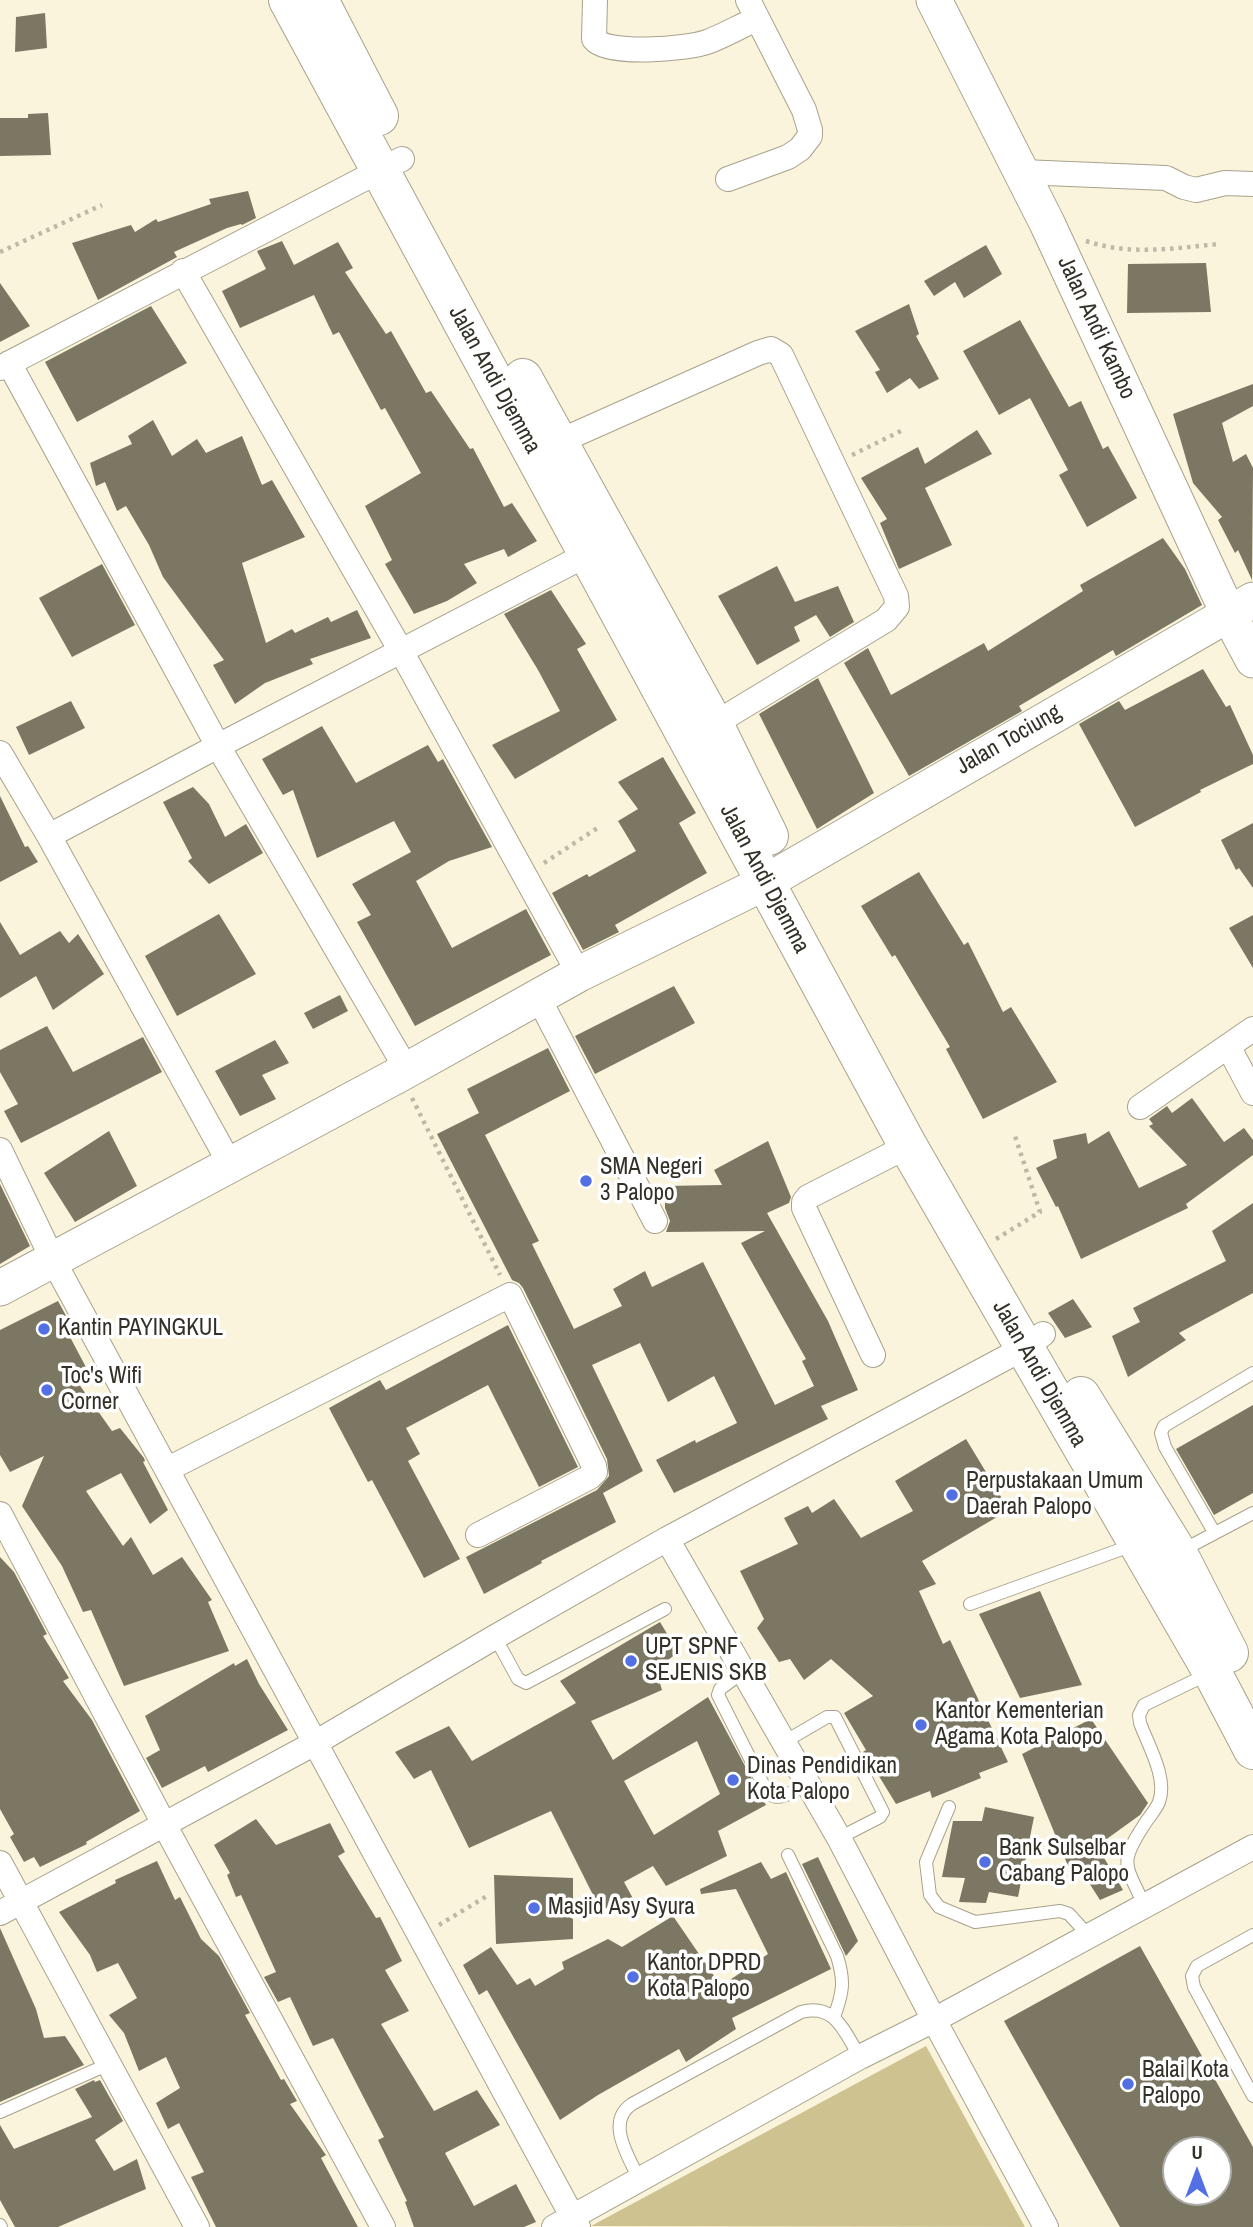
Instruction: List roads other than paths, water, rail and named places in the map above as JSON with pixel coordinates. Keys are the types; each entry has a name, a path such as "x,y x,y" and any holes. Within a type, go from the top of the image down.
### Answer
{"highway":[{"name":"Jalan Andi Djemma","path":"288,0 558,442 714,724 776,876 908,1146 1033,1341 1178,1553 1253,1700"},
{"name":"Jalan Andi Djemma","path":"319,0 391,165 588,554 989,1243 1033,1341 1137,1544 1212,1672 1253,1750"}],"street":[{"path":"595,0 594,39 602,46 614,48 668,48 706,42 753,9 804,110 810,136 800,149 788,157 727,179"},
{"name":"Jalan Andi Kambo","path":"934,0 1241,607 1253,660"},
{"path":"391,165 4,365 403,1072"},
{"path":"1022,172 1166,178 1196,190 1225,183 1253,184"},
{"path":"183,271 401,651 579,974"},
{"path":"558,442 771,349 781,355 896,596 897,607 886,620 714,724"},
{"path":"49,836 588,554"},
{"name":"Jalan Tociung","path":"0,1288 403,1072 579,974 776,876 1241,607"},
{"path":"0,753 49,836 230,1164"},
{"path":"538,997 654,1221"},
{"path":"1140,1107 1253,1029"},
{"path":"1228,1046 1253,1093"},
{"path":"873,1355 804,1208 804,1202 808,1197 908,1146"},
{"path":"0,1150 53,1260 421,1937 568,2224 639,2179 860,2057 934,2020 1253,1847"},
{"path":"168,1469 510,1295 595,1472 478,1535"},
{"path":"10,1907 165,1826 315,1743 667,1539 1033,1341"},
{"path":"0,1514 165,1826 383,2227"},
{"path":"667,1539 839,1838 1046,2227"},
{"path":"0,1863 10,1907 109,2064 197,2227"}],"lane":[{"path":"1214,1532 1165,1447 1161,1433 1164,1426 1253,1373"},
{"path":"1178,1553 1253,1513"},
{"path":"970,1604 1137,1544"},
{"path":"495,1637 518,1679 526,1683 665,1609"},
{"path":"743,1672 720,1689 719,1695 767,1793 774,1798 780,1798 807,1783"},
{"path":"1144,1905 1126,1858 1131,1845 1159,1801 1160,1788 1159,1776 1139,1715 1144,1705 1212,1672"},
{"path":"783,1742 827,1717 835,1717 883,1812 839,1838"},
{"path":"949,1807 926,1862 930,1895 939,1907 975,1922 1060,1911 1069,1914 1088,1935"},
{"path":"788,1855 837,1956 841,1970 843,1986 834,2017"},
{"path":"1253,1935 1198,1966 1192,1976 1195,1987 1253,2095"},
{"path":"639,2179 620,2137 620,2117 624,2109 801,2012 827,2011 834,2017 860,2057"},
{"path":"0,2112 109,2064"}],"place":[{"name":"SMA Negeri 3 Palopo","path":"586,1181"},
{"name":"Kantin PAYINGKUL","path":"44,1329"},
{"name":"Toc's Wifi Corner","path":"47,1390"},
{"name":"Perpustakaan Umum Daerah Palopo","path":"952,1495"},
{"name":"UPT SPNF SEJENIS SKB","path":"631,1661"},
{"name":"Kantor Kementerian Agama Kota Palopo","path":"921,1725"},
{"name":"Dinas Pendidikan Kota Palopo","path":"733,1780"},
{"name":"Bank Sulselbar Cabang Palopo","path":"985,1862"},
{"name":"Masjid Asy Syura","path":"534,1908"},
{"name":"Kantor DPRD Kota Palopo","path":"633,1977"},
{"name":"Balai Kota Palopo","path":"1128,2084"}]}
